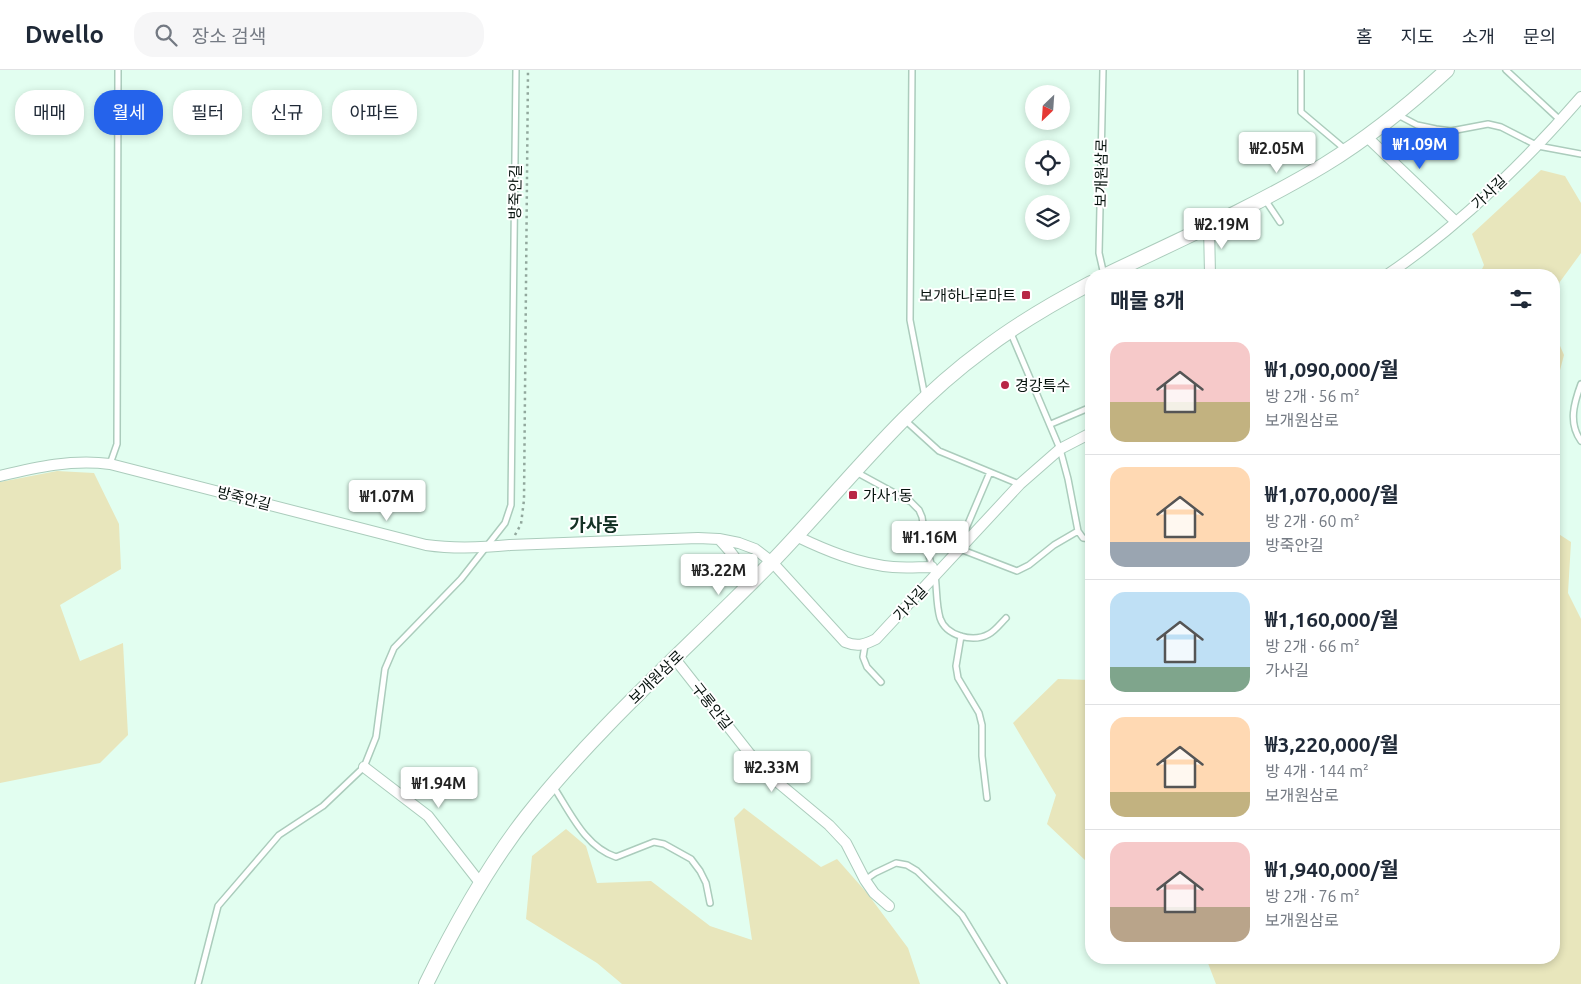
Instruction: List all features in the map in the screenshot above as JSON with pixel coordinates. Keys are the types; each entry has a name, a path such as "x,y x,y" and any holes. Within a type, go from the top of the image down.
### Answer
{"main road":[{"name":"보개원삼로","path":"1117,269 1264,198 1324,165 1396,114 1447,70"},
{"name":"보개원삼로","path":"426,984 443,949 480,884 521,825 552,786 617,715 772,562 925,400 982,350 1049,305 1085,286"}],"street":[{"name":"가사길","path":"1396,269 1456,222 1538,146 1581,97"},
{"path":"1367,136 1456,222"},
{"path":"1209,225 1210,269"},
{"name":"가사길","path":"865,645 876,639 934,572 958,550 1020,484 1060,449 1085,435"},
{"name":"방죽안길","path":"0,476 54,464 91,461 110,464 426,546 487,548 510,544 698,538 719,539 738,543 756,549 772,562"},
{"path":"796,536 822,549 848,558 893,567 934,572"},
{"path":"719,539 739,562 743,573 744,590"},
{"path":"772,562 845,642 854,646 865,645"},
{"name":"구롱안길","path":"675,659 749,753 769,775 829,825 846,843 865,880 874,892 889,906"},
{"path":"364,767 428,816 480,884"}],"lane":[{"path":"110,464 116,444 118,70"},
{"name":"방죽안길","path":"487,548 505,523 511,505 516,70"},
{"path":"912,70 910,320 925,400"},
{"name":"보개원삼로","path":"1103,70 1099,253 1103,269"},
{"path":"1301,70 1301,112 1347,150"},
{"path":"1506,70 1560,121"},
{"path":"1396,114 1417,125 1436,130 1452,131 1488,124 1501,127 1538,146 1581,154"},
{"path":"1264,198 1280,222"},
{"path":"1010,331 1051,424 1068,479 1078,531 1085,538"},
{"path":"1581,384 1572,414 1574,430 1581,441"},
{"path":"1051,424 1085,410"},
{"path":"905,420 939,451 1020,484"},
{"path":"856,472 911,502 919,510 934,572 940,619 948,629 961,636 974,639 990,634 1006,618"},
{"path":"990,472 958,550 1017,571 1029,565 1054,545 1078,531"},
{"path":"198,984 218,906 279,836 323,806 364,767 376,737 385,669 394,648 462,579 487,548"},
{"path":"961,636 957,649 957,672 958,678 979,713 982,725 982,756 987,798"},
{"path":"865,645 863,657 867,667 881,682"},
{"path":"552,786 587,836 604,853 616,857 654,842 664,844 691,859 706,883 710,903"},
{"path":"865,880 874,873 896,863 907,865 917,871 962,915 1004,984"}],"path":[{"path":"510,544 521,524 524,500 528,70"}],"shaded area":[{"path":"1541,170 1565,176 1581,203 1581,253 1560,282 1560,269 1482,269 1484,265 1472,234"},
{"path":"1560,346 1564,355 1560,370"},
{"path":"57,471 94,473 119,524 121,569 60,605 80,661 123,643 128,735 100,763 0,783 0,482"},
{"path":"1560,535 1571,542 1568,593 1581,619 1581,984 1216,984 1208,964 1560,964"},
{"path":"1058,679 1085,680 1085,860 1047,824 1056,795 1013,723"},
{"path":"744,808 821,867 837,859 867,893 908,948 920,984 622,984 597,963 526,919 532,856 566,829 586,846 597,883 651,881 710,926 752,940 734,818"}],"place":[{"name":"보개하나로마트","path":"1026,295"},
{"name":"경강특수","path":"1005,385"},
{"name":"가사1동","path":"853,495"}],"district":[{"name":"가사동","path":"594,524"}]}
